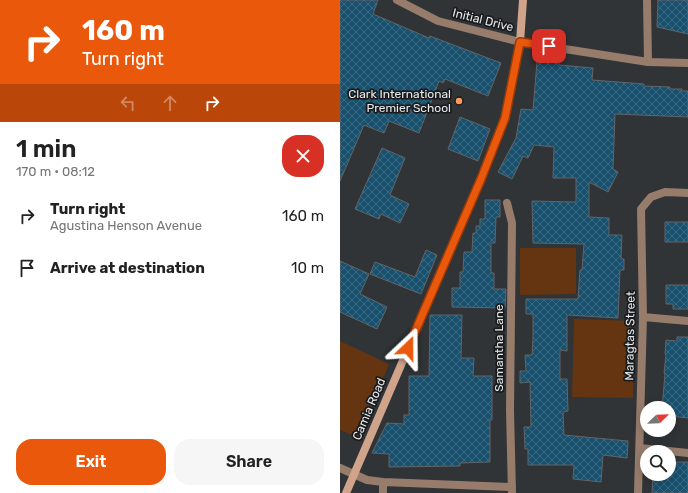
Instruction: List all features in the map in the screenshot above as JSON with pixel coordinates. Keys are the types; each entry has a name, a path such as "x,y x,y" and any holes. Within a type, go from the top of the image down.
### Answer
{"street":[{"name":"Initial Drive","path":"397,0 438,21 520,42 648,62 688,63"},
{"name":"Camia Road","path":"346,493 481,179 505,118 520,42 523,0"},
{"path":"647,0 648,62"},
{"name":"Maragtas Street","path":"640,445 643,317 641,210 651,197 665,192 688,193"},
{"name":"Samantha Lane","path":"507,203 512,223 510,410 512,490"},
{"path":"643,317 688,321"},
{"name":"Maragtas Street","path":"638,493 640,448"},
{"path":"676,452 688,453"},
{"path":"340,468 367,480 512,490"},
{"path":"383,482 383,493"}],"shaded area":[{"path":"520,248 576,248 576,294 520,295"},
{"path":"574,319 634,321 633,398 572,397"},
{"path":"340,341 389,364 359,438 340,430"}],"building":[{"path":"340,0 378,0 373,14 429,38 430,36 501,63 488,96 445,79 443,83 439,81 419,133 389,121 384,133 364,125 340,181"},
{"path":"658,0 688,0 688,34 657,27"},
{"path":"538,50 548,52 548,58 559,59 559,65 593,68 592,80 644,84 644,86 670,87 670,89 682,89 681,91 688,91 688,117 615,114 613,169 618,172 608,192 589,182 589,217 609,218 609,235 622,235 621,259 624,259 624,270 620,270 618,318 567,315 567,351 560,350 560,379 567,379 568,411 563,412 564,435 628,441 627,458 603,455 601,482 573,479 574,465 528,465 528,449 525,449 524,427 531,427 530,382 520,383 520,371 526,371 525,355 532,355 533,337 533,314 526,314 526,299 578,299 584,244 533,243 532,201 576,202 576,178 553,178 554,147 534,145 528,158 523,156 512,179 498,172 516,138 521,109 533,110"},
{"path":"460,117 490,129 478,161 448,149"},
{"path":"382,148 405,158 390,195 409,204 400,223 381,214 379,219 355,209"},
{"path":"485,200 500,200 500,217 496,217 495,243 491,243 491,273 494,273 494,289 506,289 505,308 452,307 452,288 460,288 460,272 463,272 464,252 472,252 473,233 476,233 476,226 480,226 480,219 485,219"},
{"path":"665,222 688,222 688,242 665,242"},
{"path":"426,250 437,255 421,294 370,274 375,262 415,277"},
{"path":"340,261 369,274 360,294 387,307 377,329 340,312"},
{"path":"666,285 688,285 688,309 673,309 673,304 666,304"},
{"path":"430,315 462,315 461,358 474,358 473,376 492,376 490,462 460,463 460,466 389,467 389,454 372,453 387,423 404,424 404,415 409,415 409,376 429,376"},
{"path":"677,337 688,337 688,418 676,417 676,401 663,401 666,340 677,341"},
{"path":"676,462 688,462 688,493 652,493 653,481 676,481"}],"place":[{"name":"Clark International Premier School","path":"459,101"}],"route":[{"path":"408,348 481,179 505,118 520,42 549,46"}]}
